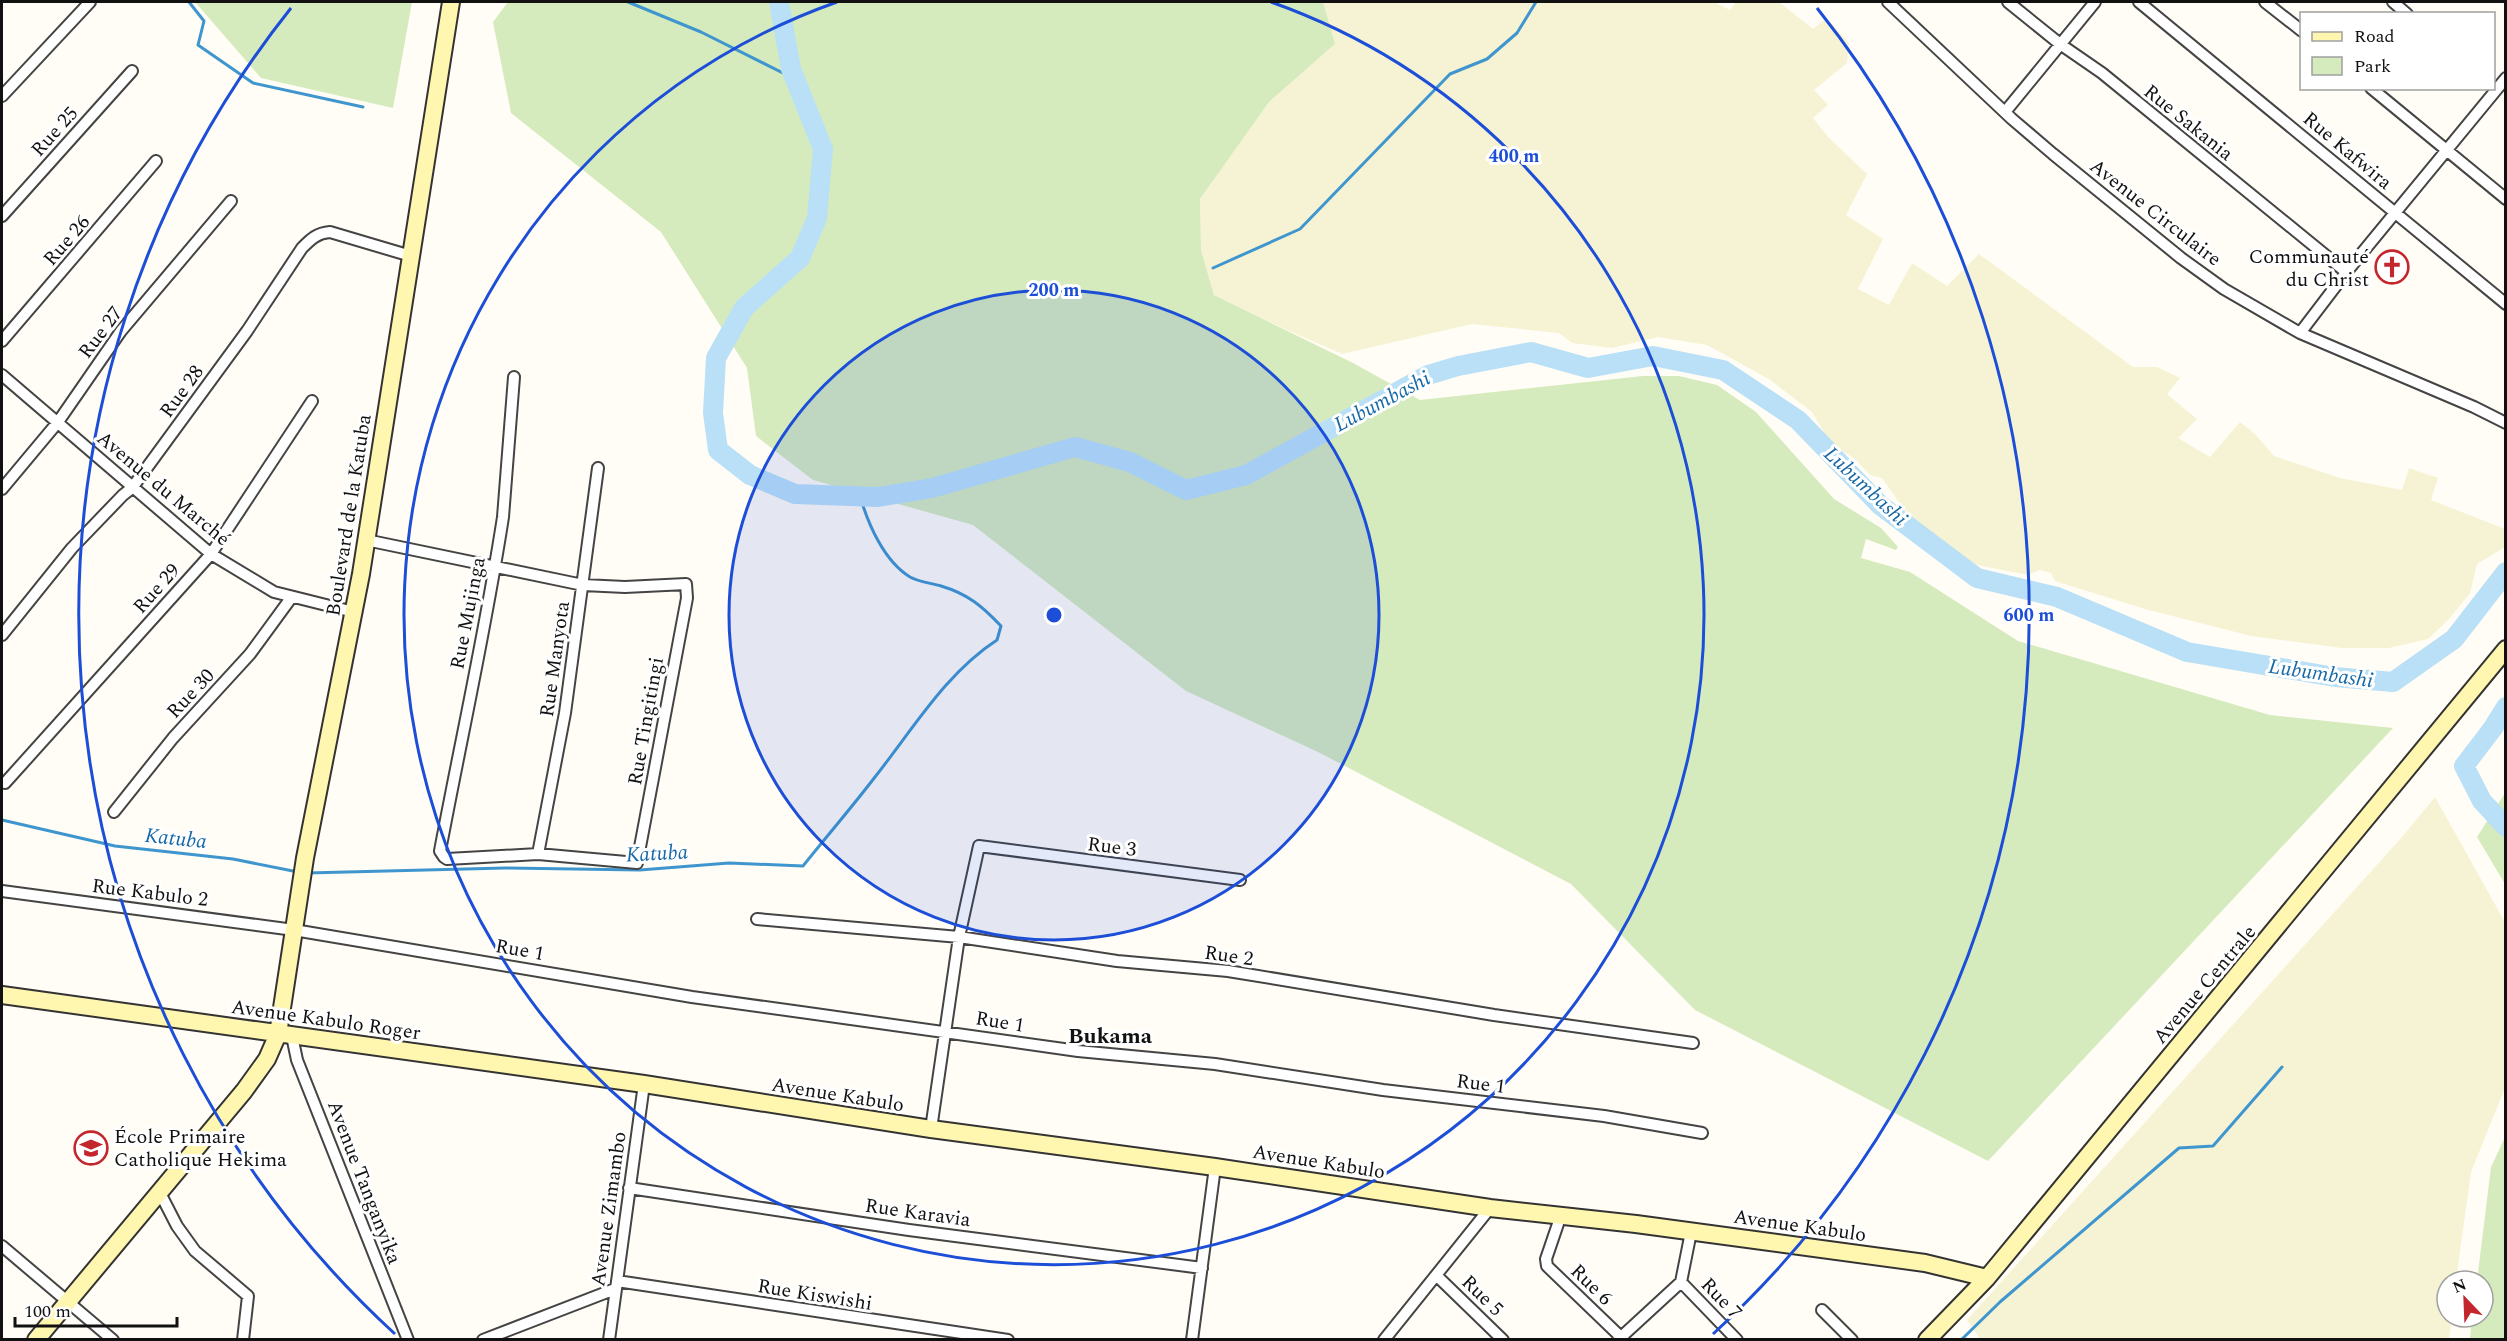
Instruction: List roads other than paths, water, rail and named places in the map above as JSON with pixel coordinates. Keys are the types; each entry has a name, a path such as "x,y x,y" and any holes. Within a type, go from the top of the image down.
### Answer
{"street":[{"path":"2,96 90,2"},
{"name":"Boulevard de la Katuba","path":"36,1340 256,1075 285,1035 294,930 304,866 354,612 451,2"},
{"name":"Avenue Circulaire","path":"1888,2 2005,112 2181,258 2250,305 2300,333 2474,407 2505,423"},
{"name":"Rue Sakania","path":"2008,2 2060,44 2102,73 2346,272"},
{"path":"2005,112 2095,2"},
{"name":"Rue Kafwira","path":"2139,2 2505,304"},
{"path":"2265,2 2300,30"},
{"path":"2393,2 2406,12"},
{"name":"Rue 25","path":"2,216 132,71"},
{"path":"2300,333 2346,272 2505,78"},
{"path":"2373,90 2505,199"},
{"name":"Rue 26","path":"2,341 156,161"},
{"name":"Rue 27","path":"2,489 58,422 121,331 231,201"},
{"name":"Rue 28","path":"2,635 72,548 132,488 248,331 303,248 313,237 321,232 330,232 411,256"},
{"name":"Avenue du Marché","path":"2,375 211,554 274,592 354,612"},
{"name":"Rue Mujinga","path":"514,377 503,517 440,850 441,855 447,859 538,854"},
{"name":"Rue 29","path":"5,783 211,554 312,401"},
{"name":"Rue Manyota","path":"538,854 565,713 598,468"},
{"path":"366,540 583,585"},
{"name":"Rue Tingitingi","path":"538,854 637,863 686,605 686,584 626,587 583,585"},
{"name":"Rue 30","path":"114,812 173,738 250,654 291,598"},
{"name":"Avenue Centrale","path":"1927,1340 1987,1278 2250,962 2505,650"},
{"name":"Rue 3","path":"959,937 979,846 1240,880"},
{"name":"Rue Kabulo 2","path":"2,891 294,930"},
{"name":"Rue 2","path":"757,919 959,937 1117,961 1228,971 1494,1015 1694,1043"},
{"name":"Rue 1","path":"294,930 692,997 1078,1051 1215,1064 1372,1088 1604,1116 1702,1133"},
{"path":"931,1129 959,937"},
{"name":"Avenue Kabulo Roger","path":"2,995 644,1084"},
{"name":"Avenue Tanganyika","path":"285,1035 408,1340"},
{"name":"Avenue Kabulo","path":"644,1084 931,1129 1215,1167 1490,1208 1561,1215 1925,1263 1987,1278"},
{"name":"Avenue Zimambo","path":"609,1340 644,1084"},
{"path":"1192,1340 1215,1167"},
{"name":"Rue Karavia","path":"629,1188 909,1230 1202,1268"},
{"path":"159,1191 177,1226 195,1251 248,1296 243,1340"},
{"path":"1388,1338 1490,1208"},
{"name":"Rue 6","path":"1561,1215 1546,1259 1547,1266 1621,1338"},
{"path":"1621,1338 1681,1282 1691,1232"},
{"path":"2,1246 69,1300 113,1340"},
{"name":"Rue 5","path":"1437,1276 1503,1340"},
{"name":"Rue 7","path":"1681,1282 1737,1340"},
{"path":"483,1340 616,1285"},
{"name":"Rue Kiswishi","path":"616,1285 1008,1340"},
{"path":"1822,1310 1852,1340"}],"waterway":[{"path":"189,2 204,21 198,45 253,83 363,107"},
{"path":"628,2 701,32 795,79"},
{"name":"Lubumbashi","path":"779,2 791,69 823,149 817,218 800,258 744,308 716,358 713,413 718,450 750,475 795,494 878,497 932,488 1075,447 1130,462 1186,490 1246,475 1428,375 1458,366 1531,352 1588,368 1653,356 1723,370 1798,420 1880,505 1977,578 2057,597 2187,652 2335,677 2393,682 2454,639 2506,572"},
{"path":"1213,268 1300,229 1450,74 1487,59 1517,33 1536,2"},
{"name":"Katuba","path":"307,873 505,868 640,870 729,863 803,866 946,685 979,653 997,640 1001,626 967,597 951,589 914,579 892,562 878,541 860,496"},
{"name":"Lubumbashi","path":"2506,707 2464,766 2482,801 2506,827"},
{"name":"Katuba","path":"2,820 115,846 233,859 298,872"},
{"path":"1961,1340 2000,1302 2179,1148 2213,1146 2282,1067"}],"place":[{"name":"Communauté du Christ","path":"2392,267"},
{"name":"École Primaire Catholique Hekima","path":"91,1148"}],"district":[{"name":"Bukama","path":"1110,1035"}]}
